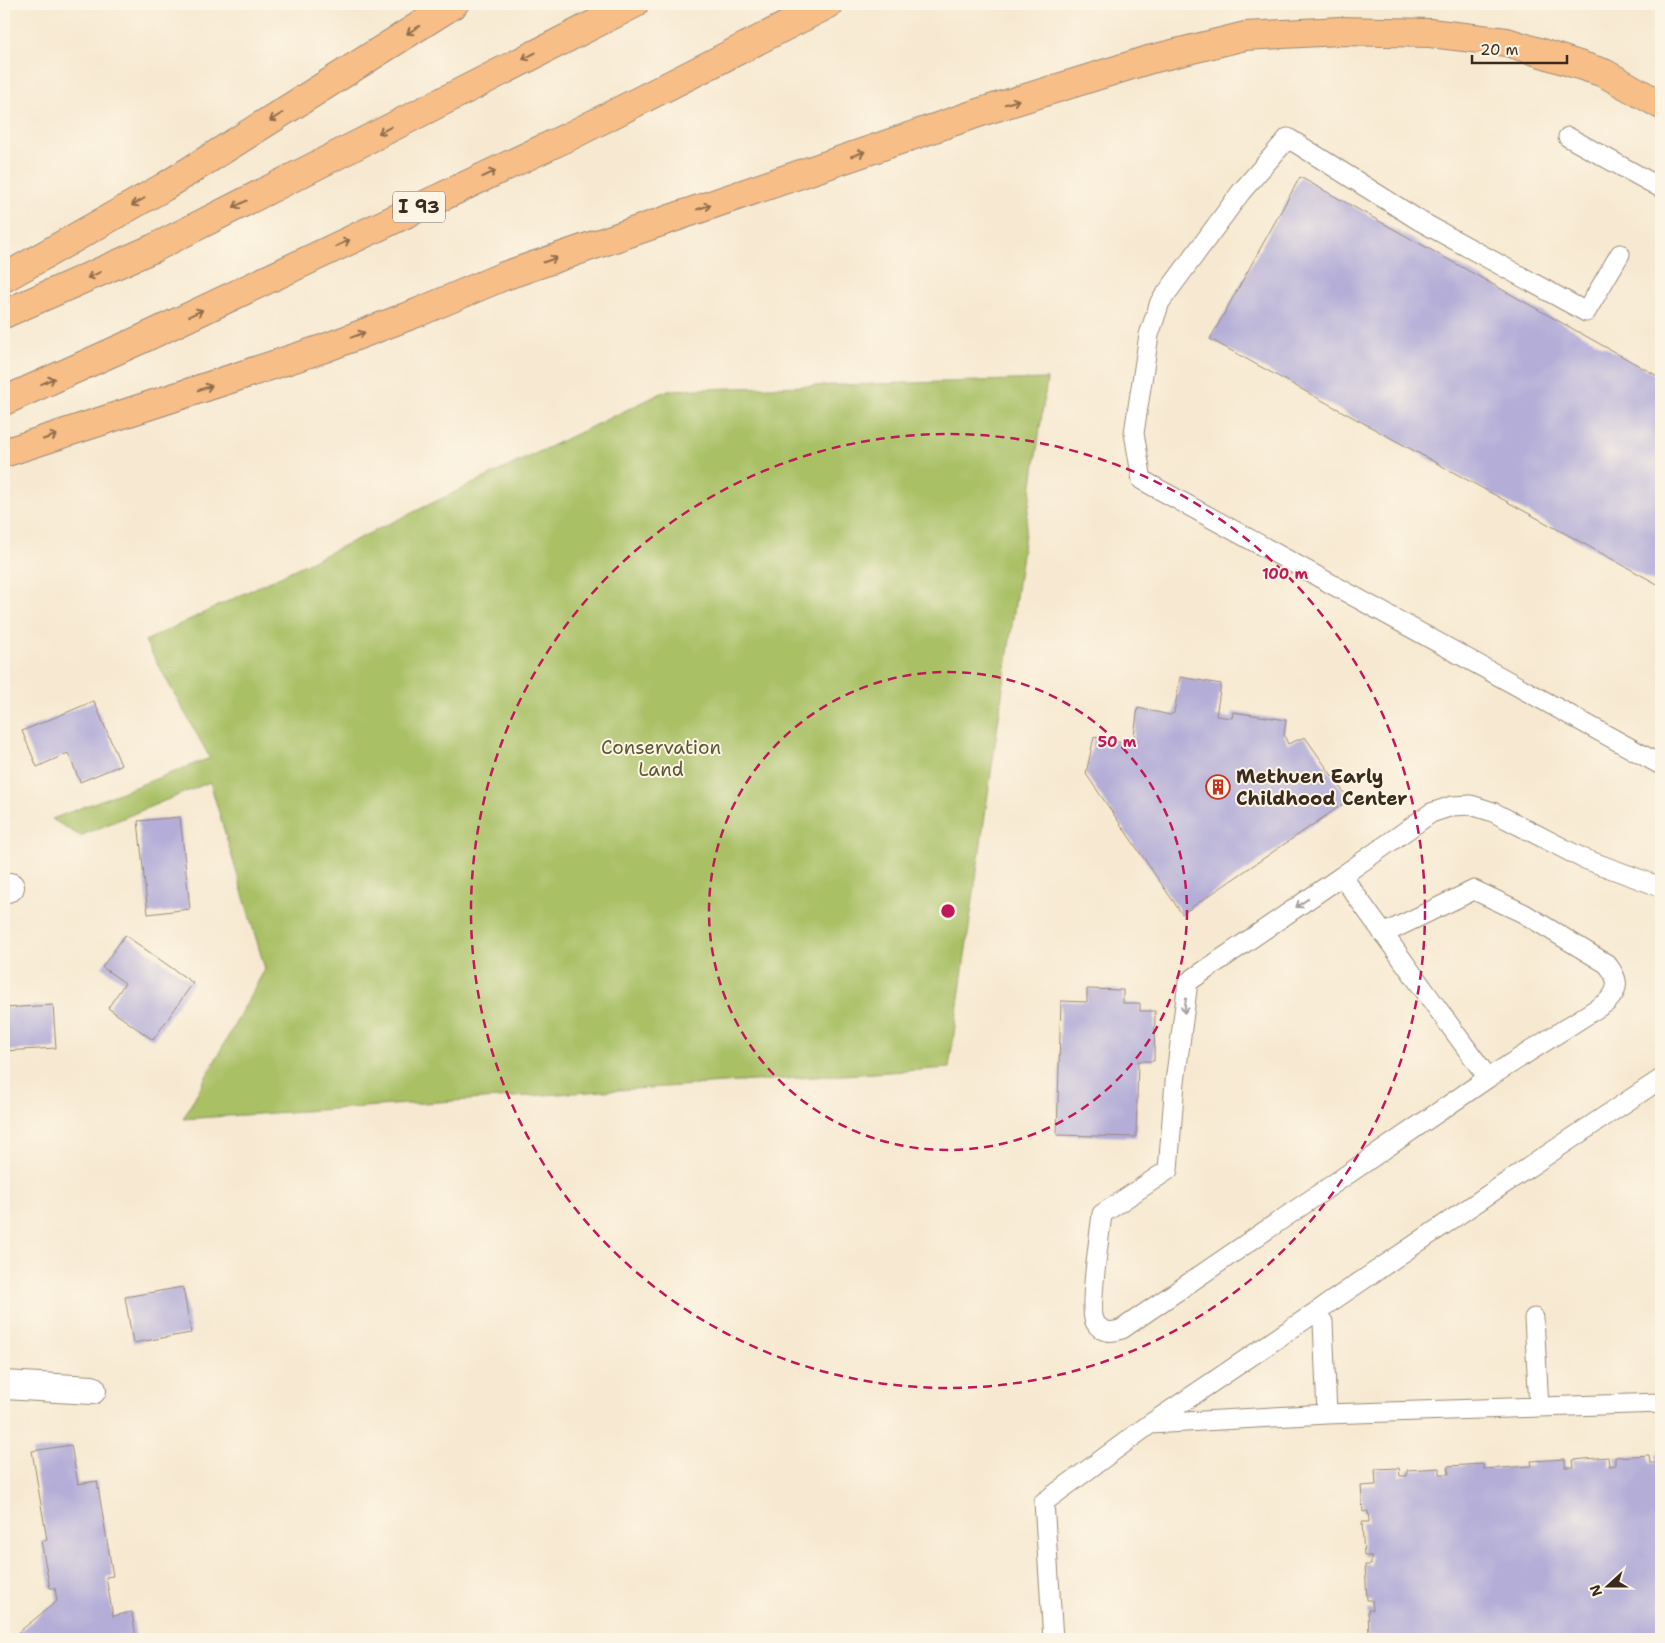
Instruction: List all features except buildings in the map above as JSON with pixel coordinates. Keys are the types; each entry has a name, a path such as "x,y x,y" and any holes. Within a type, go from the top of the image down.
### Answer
{"highway":[{"path":"4,278 164,187 454,4"},
{"path":"4,314 154,248 634,4"},
{"name":"I 93","path":"4,401 144,338 572,134 829,4"},
{"path":"4,453 325,348 419,312 504,276 975,114 1148,60 1245,36 1360,32 1430,33 1507,42 1604,73 1661,104"}],"street":[{"path":"4,1385 92,1390"}],"lane":[{"path":"1568,137 1661,188"},
{"path":"1620,254 1586,312 1420,221 1288,138 1241,192 1160,302 1150,334 1134,433 1142,480 1661,765"},
{"path":"1384,934 1474,890 1523,913 1607,964 1614,972 1616,989 1613,996 1607,1002 1488,1078 1122,1329 1108,1332 1101,1329 1095,1323 1092,1307 1102,1214 1168,1170 1175,1082 1188,982 1431,813 1452,806 1471,805 1493,812 1582,858 1661,887"},
{"path":"1342,876 1488,1078"},
{"path":"1053,1639 1044,1502 1150,1424 1348,1292 1519,1173 1661,1079"},
{"path":"1534,1318 1539,1407"},
{"path":"1323,1322 1326,1414"},
{"path":"1150,1424 1326,1414 1661,1403"}],"green space":[{"name":"Conservation Land","path":"1047,379 949,1068 183,1119 265,969 210,782 80,836 52,819 210,758 145,641 668,390"}],"place":[{"name":"Methuen Early Childhood Center","path":"1218,787"}]}
